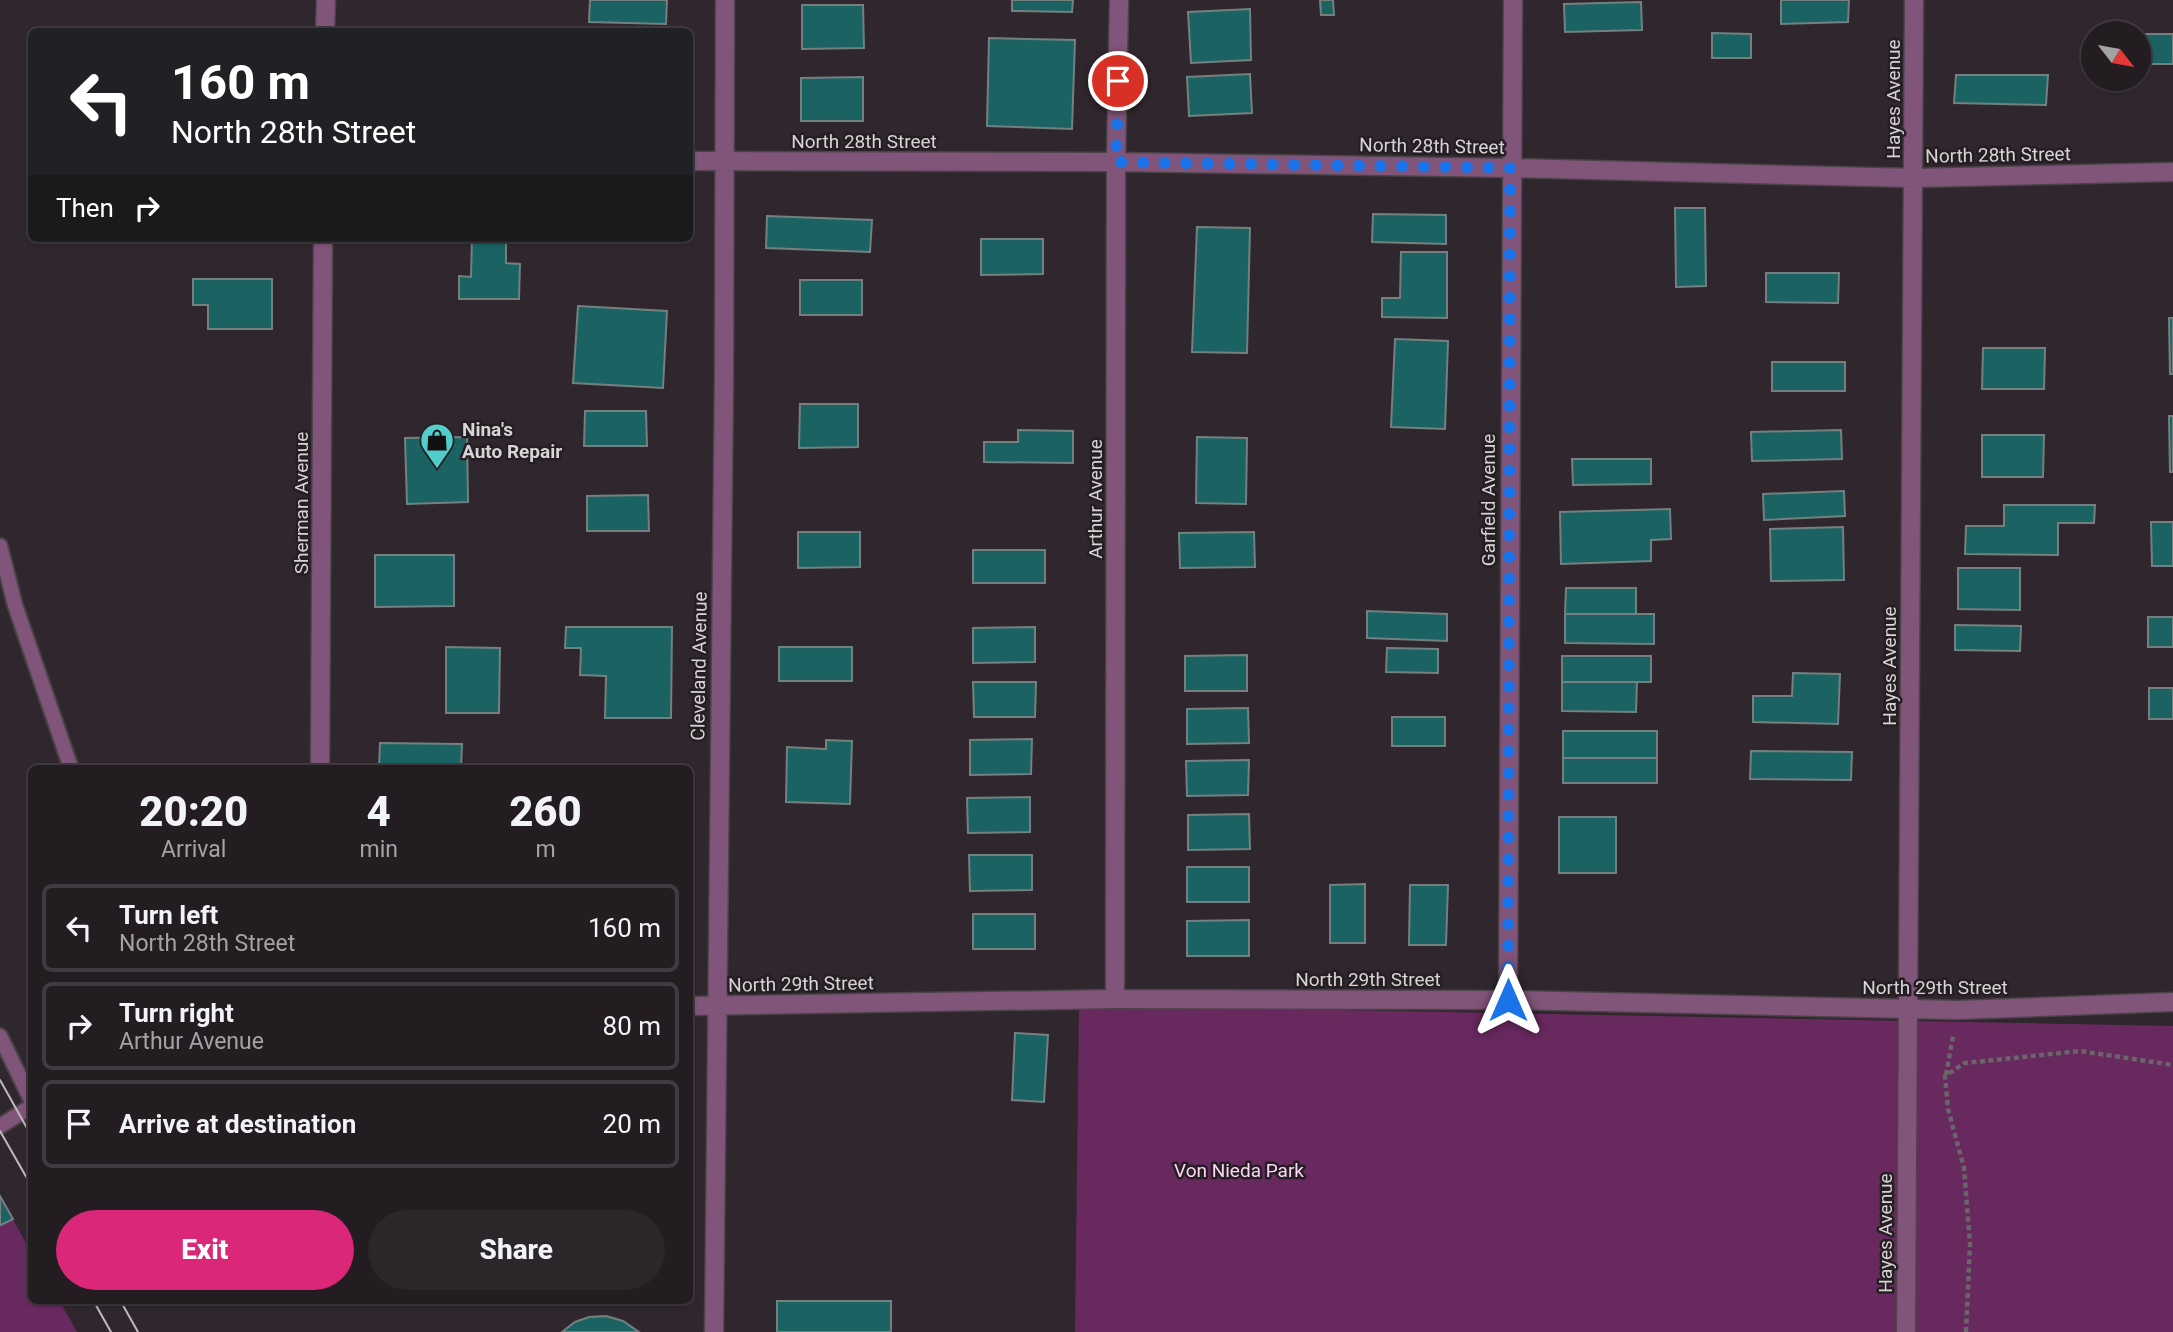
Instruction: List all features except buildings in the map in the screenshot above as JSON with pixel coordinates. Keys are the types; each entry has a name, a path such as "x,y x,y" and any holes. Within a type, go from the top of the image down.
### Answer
{"street":[{"path":"326,0 326,28"},
{"name":"Cleveland Avenue","path":"714,1332 724,378 725,0"},
{"name":"Arthur Avenue","path":"1115,999 1116,162 1119,0"},
{"name":"Garfield Avenue","path":"1508,1000 1510,168 1513,0"},
{"name":"Hayes Avenue","path":"1906,1332 1914,0"},
{"name":"North 28th Street","path":"693,161 1116,162 1914,178 2173,173"},
{"name":"Sherman Avenue","path":"320,765 323,242"},
{"name":"North 29th Street","path":"693,1006 1115,999 1508,1000 1958,1010 2173,1002"}],"lane":[{"path":"0,546 15,605 70,765"},
{"path":"0,1036 28,1096"},
{"path":"0,1126 28,1107"}],"path":[{"path":"1958,1010 1945,1076 1948,1108 1964,1168 1970,1244 1966,1332"},
{"path":"1945,1076 1965,1063 2080,1051 2173,1065"}],"green space":[{"name":"Von Nieda Park","path":"1079,1005 2173,1026 2173,1332 1075,1332"},
{"path":"0,1196 28,1247 28,1304 61,1304 77,1332 0,1332"}],"tram line":[{"path":"0,1080 28,1130"},
{"path":"0,1131 28,1180"},
{"path":"95,1304 111,1332"},
{"path":"122,1304 138,1332"}],"place":[{"name":"Nina's Auto Repair","path":"437,470"}],"route":[{"path":"1118,81 1116,162 1510,168 1508,1000"}]}
